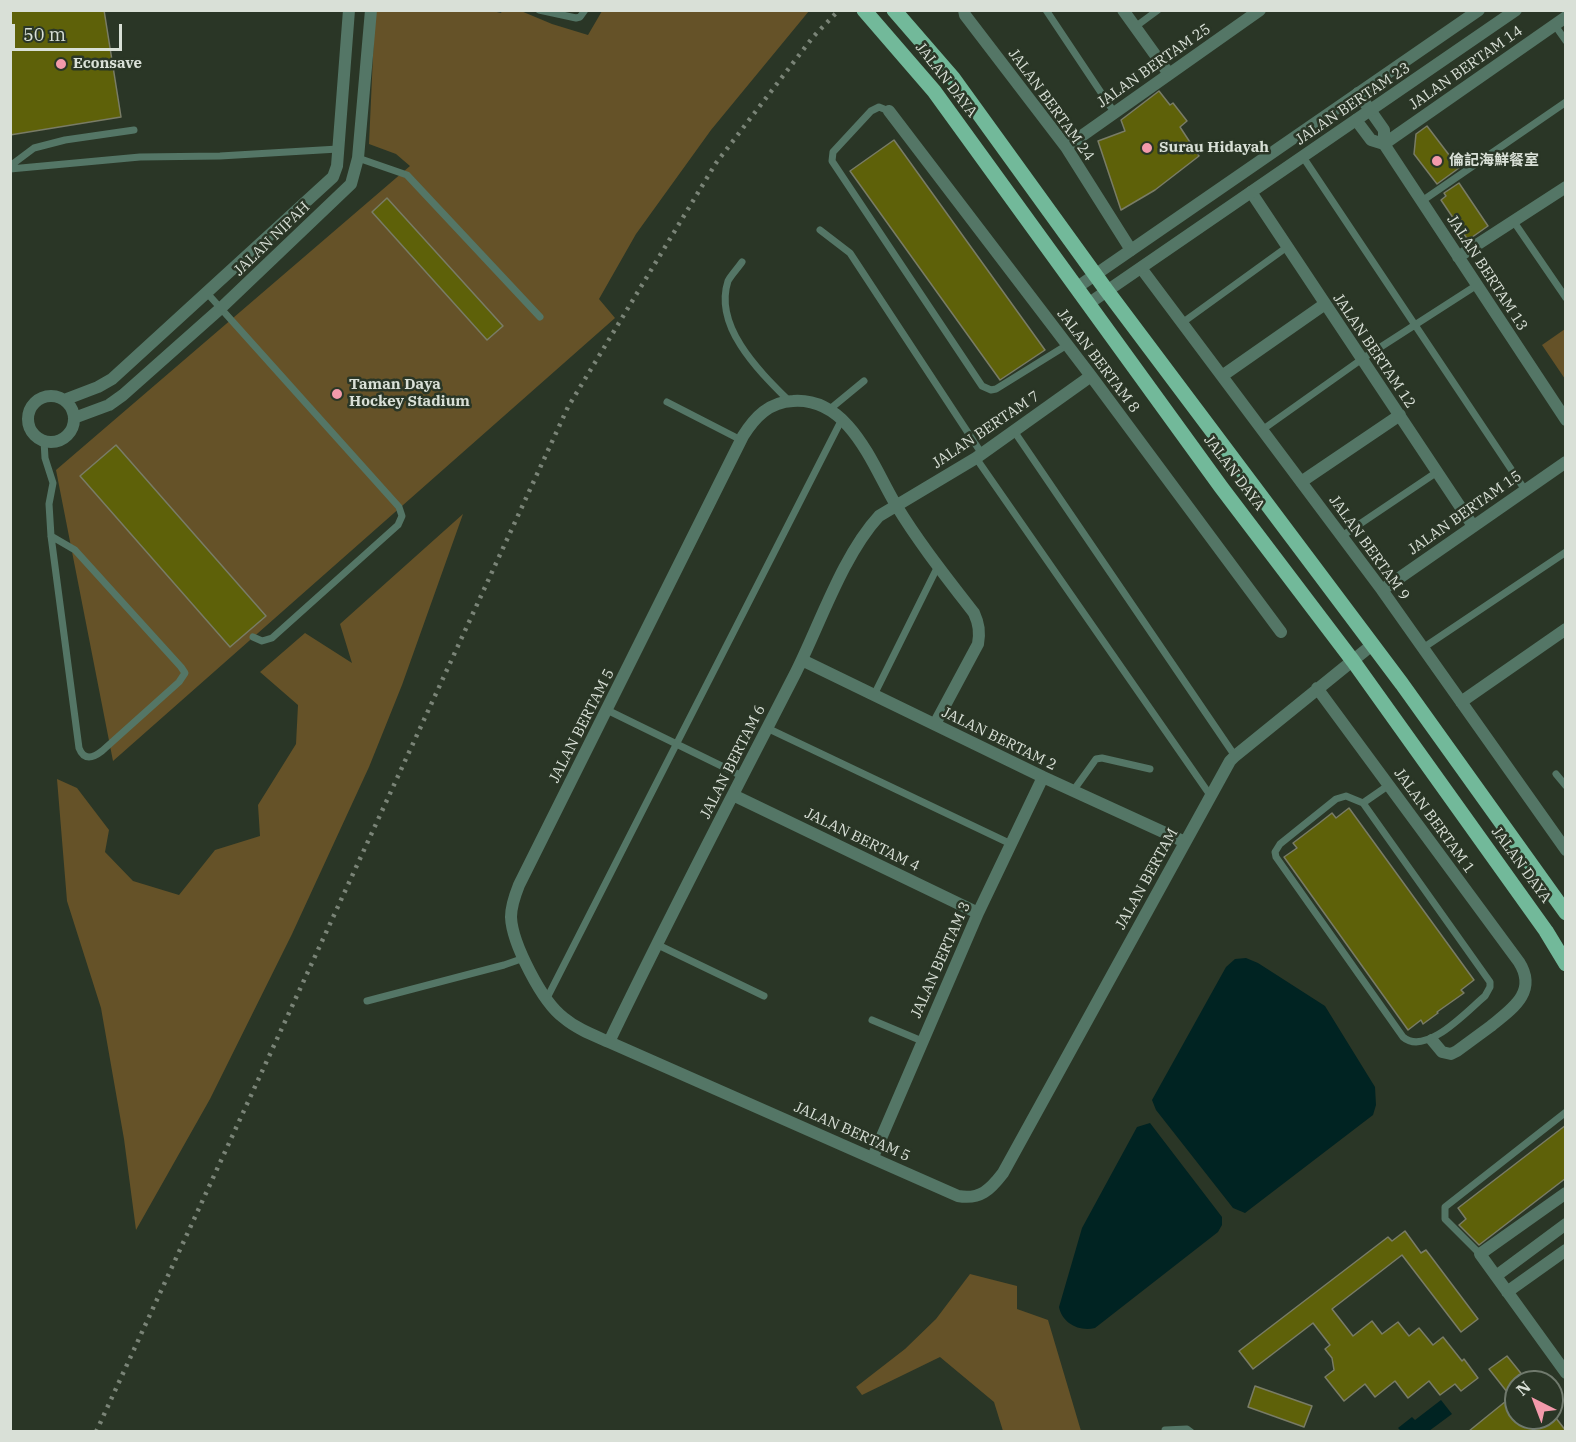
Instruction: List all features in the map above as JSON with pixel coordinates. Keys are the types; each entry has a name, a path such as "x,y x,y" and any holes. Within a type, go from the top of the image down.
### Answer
{"main road":[{"name":"JALAN DAYA","path":"864,10 934,91 1221,487 1353,661 1546,931 1566,964"},
{"name":"JALAN DAYA","path":"894,10 953,78 1095,275 1372,645 1566,913"}],"street":[{"name":"JALAN NIPAH","path":"64,400 107,382 330,181 337,170 349,10"},
{"name":"JALAN NIPAH","path":"74,418 118,399 221,308 351,184 358,158 371,10"},
{"name":"JALAN BERTAM 24","path":"964,10 965,15 1066,147 1131,250"},
{"path":"1123,10 1169,74"},
{"name":"JALAN BERTAM 25","path":"1066,147 1260,10"},
{"name":"JALAN BERTAM 23","path":"1076,288 1479,10"},
{"name":"JALAN BERTAM 23","path":"1088,304 1516,10"},
{"name":"JALAN BERTAM 14","path":"1384,144 1566,17"},
{"name":"JALAN BERTAM 13","path":"1359,93 1384,130 1384,144 1566,420"},
{"name":"JALAN BERTAM 8","path":"889,111 1091,376 1281,632"},
{"name":"JALAN BERTAM 13","path":"1356,120 1371,140 1384,144"},
{"path":"1458,257 1566,187"},
{"name":"JALAN BERTAM 12","path":"1251,192 1473,526"},
{"name":"JALAN BERTAM 9","path":"1141,268 1382,590 1564,843"},
{"path":"1222,376 1325,304"},
{"name":"JALAN BERTAM 7","path":"896,505 979,456 1091,376"},
{"path":"48,396 64,400 71,407 74,418 72,429 65,437 55,441 44,441 35,435 29,425 31,409 38,401 48,396"},
{"path":"789,401 801,400 830,409 842,419 862,443 896,505 974,613 979,624 978,644 935,724"},
{"name":"JALAN BERTAM 5","path":"789,401 773,406 755,417 741,440 519,885 511,914 512,926 524,958 546,1000 570,1023 958,1196 970,1198 981,1196 1003,1173"},
{"path":"1301,482 1400,415"},
{"name":"JALAN BERTAM 15","path":"1382,590 1566,462"},
{"name":"JALAN BERTAM 6","path":"609,1042 858,544 879,516 896,505"},
{"path":"1461,702 1566,628"},
{"name":"JALAN BERTAM","path":"1003,1173 1210,795 1235,756 1372,645"},
{"name":"JALAN BERTAM 2","path":"802,660 1042,777 1185,842"},
{"name":"JALAN BERTAM 1","path":"1317,688 1519,962 1524,972 1525,988 1515,1006 1457,1051 1451,1054 1442,1052 1431,1040"},
{"name":"JALAN BERTAM 3","path":"873,1157 978,913 1042,777"},
{"name":"JALAN BERTAM 4","path":"733,795 978,913"},
{"path":"1566,1193 1480,1254 1566,1373"},
{"path":"1496,1276 1566,1224"},
{"path":"1508,1292 1566,1250"}],"lane":[{"path":"539,10 576,18 580,17 585,10"},
{"path":"1046,10 1114,111"},
{"path":"1135,27 1158,10"},
{"path":"1554,24 1566,41"},
{"path":"1422,201 1566,102"},
{"path":"889,111 879,107 871,111 833,152 832,161 982,386 991,390 996,389 1067,345"},
{"path":"10,168 34,148 65,140 134,130"},
{"path":"10,168 140,157 220,156 338,149"},
{"path":"1303,157 1525,490"},
{"path":"358,158 406,175 540,317"},
{"path":"1514,222 1566,297"},
{"path":"820,230 850,253 979,456 1210,795"},
{"path":"1182,323 1287,247"},
{"path":"742,262 729,280 726,298 730,326 747,355 789,401"},
{"path":"1262,430 1362,359 1477,285"},
{"path":"207,293 399,507 402,516 398,525 272,638 262,641 253,637"},
{"path":"830,409 864,381"},
{"path":"667,402 741,440"},
{"path":"546,1000 842,419"},
{"path":"1014,431 1235,756"},
{"path":"44,441 45,458 53,483 49,504 51,536 79,748 81,754 91,758 102,751 183,679 185,673 75,550 51,536"},
{"path":"1342,536 1437,472"},
{"path":"1423,648 1566,552"},
{"path":"874,695 938,566"},
{"path":"607,710 742,776"},
{"path":"767,728 1011,844"},
{"path":"1073,791 1096,759 1102,758 1150,769"},
{"path":"1556,774 1566,786"},
{"path":"1363,803 1389,785"},
{"path":"1346,796 1363,803 1490,982 1485,996 1431,1040 1412,1042 1403,1037 1276,857 1275,852 1280,844 1336,799 1346,796"},
{"path":"656,944 764,996"},
{"path":"367,1002 524,958"},
{"path":"872,1020 922,1041"},
{"path":"1480,1254 1445,1219 1445,1207 1566,1112"},
{"path":"1165,1431 1187,1429 1191,1431"}],"shaded area":[{"name":"Taman Daya Hockey Stadium","path":"488,10 501,13 502,11 521,11 588,35 602,11 809,11 711,130 636,234 599,299 615,318 113,761 56,470 410,166 396,154 369,144 375,11"},
{"path":"1565,329 1565,379 1542,345"},
{"path":"463,514 402,685 369,767 292,934 210,1099 136,1230 124,1139 101,1008 67,901 57,779 77,788 109,830 105,852 133,881 179,895 215,850 260,836 258,805 296,744 298,705 260,672 305,633 352,663 340,624"},
{"path":"970,1274 1017,1286 1017,1309 1048,1320 1081,1431 1003,1431 994,1402 940,1357 862,1395 856,1387 905,1349 936,1319"}],"water":[{"path":"1246,958 1258,963 1325,1006 1375,1087 1376,1105 1373,1115 1245,1213 1233,1208 1156,1110 1152,1100 1226,967 1235,959"},
{"path":"1150,1123 1222,1217 1222,1225 1218,1232 1095,1328 1077,1327 1067,1322 1059,1307 1082,1228 1137,1127"},
{"path":"1441,1400 1452,1414 1429,1431 1401,1431 1398,1428 1412,1417 1415,1420"}],"building":[{"name":"Econsave","path":"10,10 104,10 121,117 10,135"},
{"name":"Surau Hidayah","path":"1159,91 1170,105 1173,103 1187,121 1180,127 1199,156 1155,190 1121,210 1098,141 1125,131 1121,120"},
{"name":"倫記海鮮餐室","path":"1427,126 1459,168 1437,184 1414,154 1416,134"},
{"path":"894,140 1045,350 1000,380 850,171"},
{"path":"1459,183 1488,226 1468,240 1441,200 1446,196 1444,193"},
{"path":"387,198 503,326 487,340 372,212"},
{"path":"116,445 266,616 230,647 80,476"},
{"path":"1349,808 1474,980 1461,990 1464,993 1438,1013 1423,1024 1421,1020 1408,1030 1284,857 1297,848 1293,843 1332,813 1336,818"},
{"path":"1566,1125 1566,1178 1479,1245 1459,1225 1466,1219 1458,1208"},
{"path":"1405,1231 1421,1253 1426,1250 1478,1319 1461,1332 1402,1255 1332,1309 1353,1336 1372,1321 1382,1334 1398,1322 1409,1336 1419,1328 1433,1345 1443,1337 1478,1378 1461,1391 1455,1384 1440,1395 1429,1381 1408,1398 1395,1381 1375,1397 1365,1384 1344,1401 1325,1377 1334,1370 1332,1358 1325,1349 1330,1345 1313,1323 1253,1369 1239,1351 1388,1237 1392,1241"},
{"path":"1507,1356 1518,1370 1504,1370 1504,1388 1489,1369"},
{"path":"1255,1386 1312,1406 1304,1427 1248,1407"},
{"path":"1504,1403 1504,1430 1564,1428 1566,1431 1469,1431"}],"railway":[{"path":"96,1432 568,407 716,163 813,37 839,10"}],"place":[{"name":"Econsave","path":"61,64"},
{"name":"Surau Hidayah","path":"1147,148"},
{"name":"倫記海鮮餐室","path":"1437,161"},
{"name":"Taman Daya Hockey Stadium","path":"337,394"}]}
